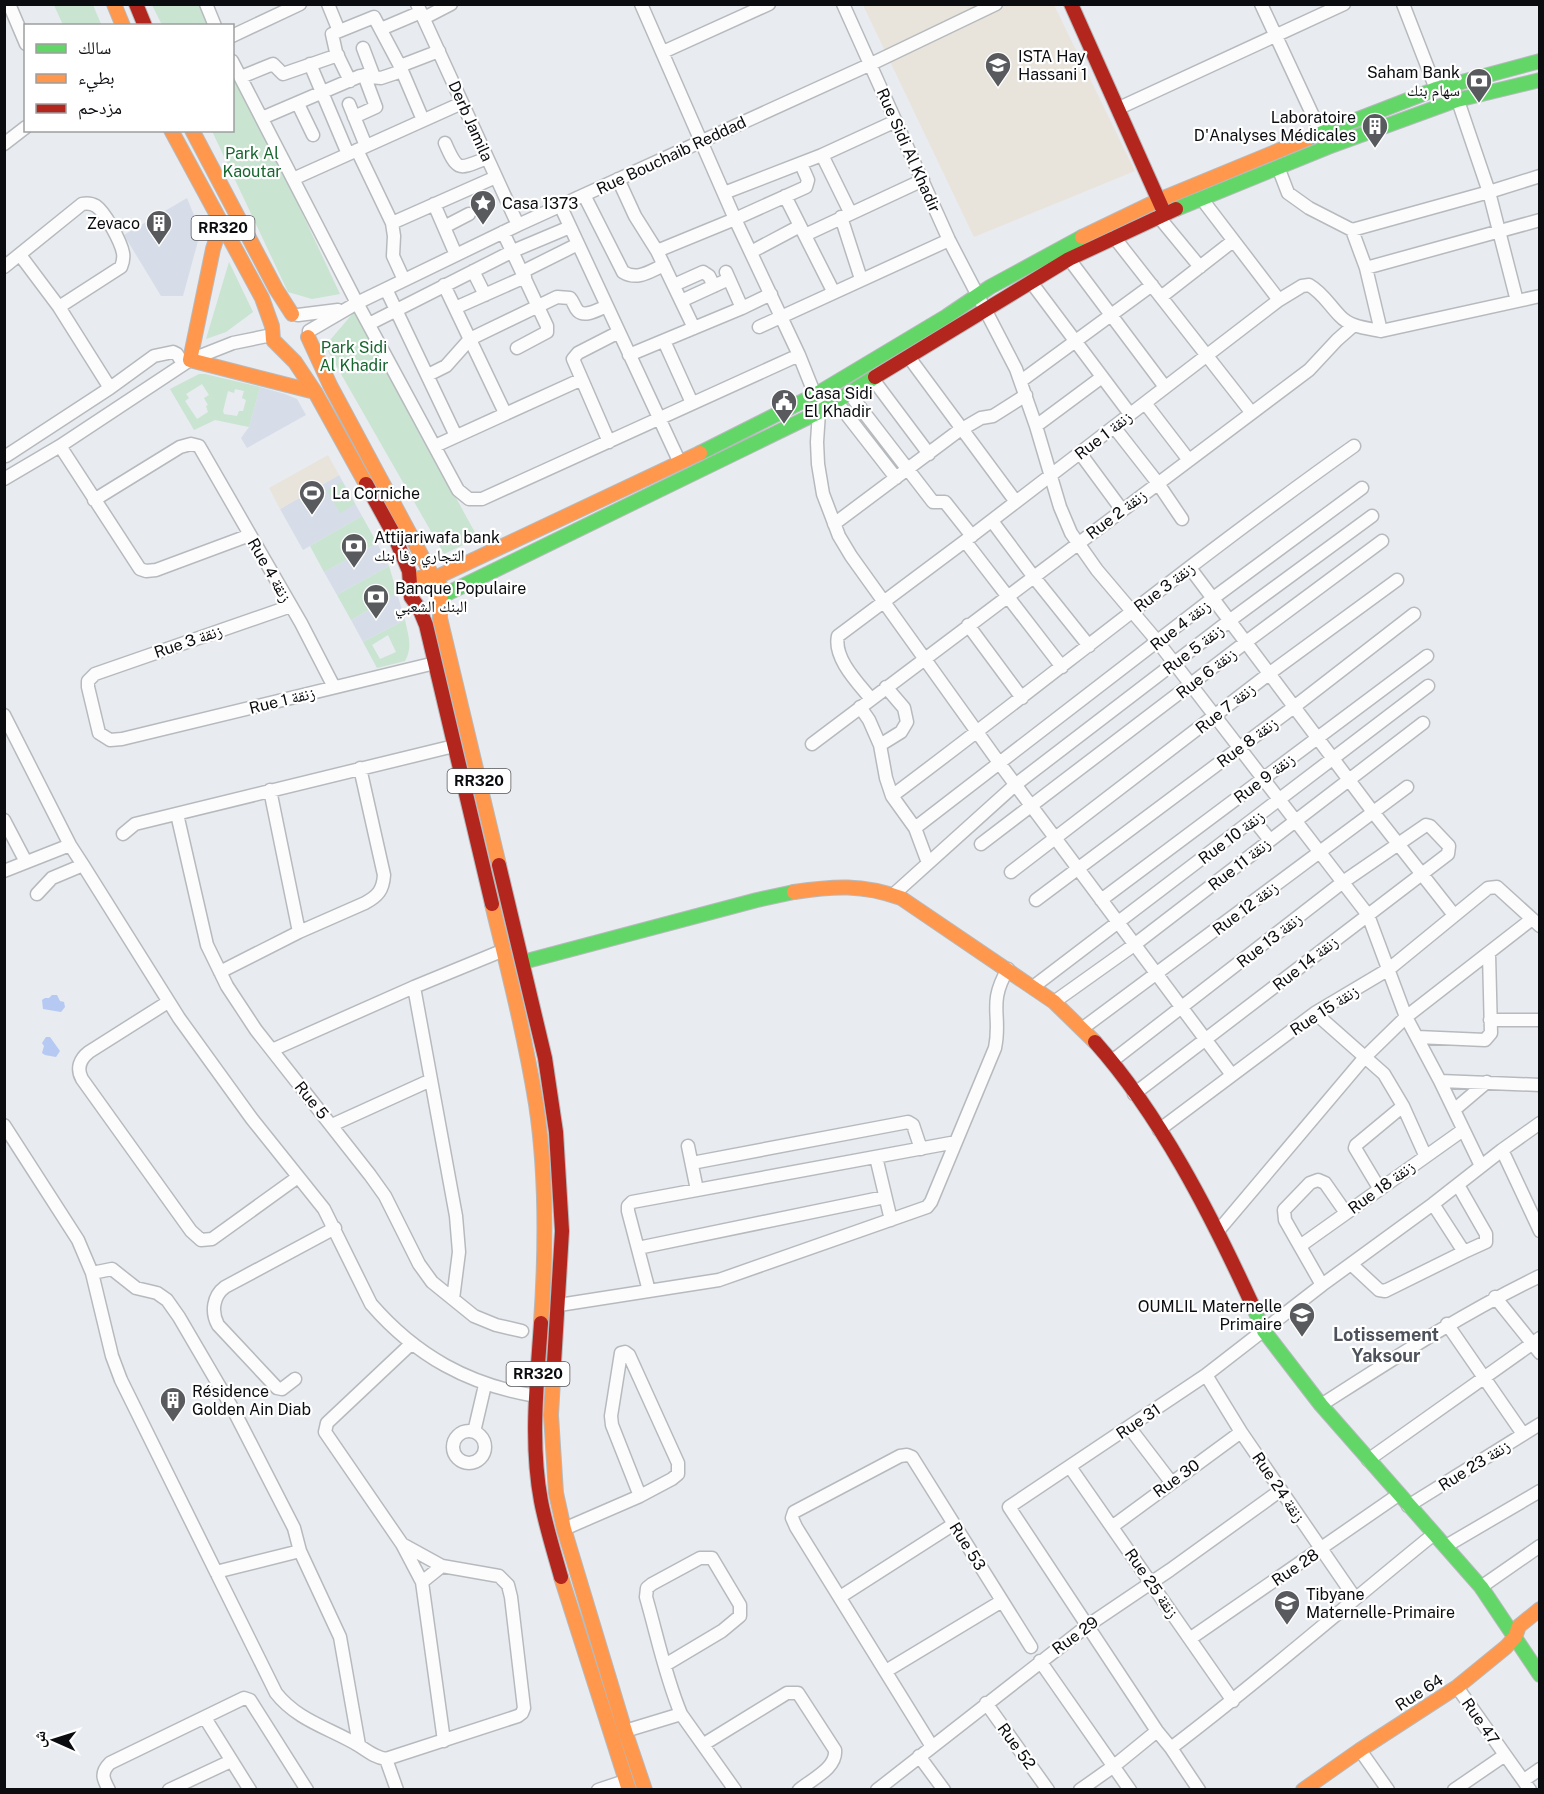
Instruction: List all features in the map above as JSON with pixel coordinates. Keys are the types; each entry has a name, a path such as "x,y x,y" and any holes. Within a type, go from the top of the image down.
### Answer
{"main road":[{"path":"114,4 122,24"},
{"path":"136,4 144,24"},
{"path":"1071,4 1159,200 1161,214"},
{"path":"411,587 420,577 434,578 681,462 815,394 1028,266 1100,227 1159,200 1322,133 1436,89 1539,61"},
{"path":"416,605 423,608 432,607 441,597 819,412 1069,259 1161,214 1278,167 1457,100 1539,80"},
{"name":"RR320","path":"172,132 262,298 276,345 296,362 315,392 393,532 408,568 412,599 426,625 528,1056 545,1188 545,1267 536,1396 536,1456 544,1514 566,1593 627,1785"},
{"name":"RR320","path":"193,132 276,289 295,315 306,322 330,385 434,578 441,586 441,623 523,962 548,1075 556,1132 562,1232 551,1431 556,1493 564,1529 645,1790"},
{"path":"221,224 187,362 315,392"},
{"path":"272,331 282,316 295,315"},
{"path":"285,351 302,347 309,334"},
{"path":"523,962 779,895 842,886 865,887 894,894 1008,969 1053,1002 1083,1028 1112,1061 1159,1130 1218,1231 1264,1331 1321,1405 1481,1587 1539,1676"},
{"name":"Rue 64","path":"1304,1790 1360,1750 1457,1687 1496,1656 1515,1637 1519,1626 1539,1609"}],"street":[{"path":"9,4 9,22 24,41"},
{"path":"206,4 214,24"},
{"path":"234,35 300,4"},
{"path":"328,4 339,31"},
{"path":"381,29 421,11 451,4"},
{"path":"641,4 815,394 819,412 817,442 820,482 834,524 851,556 1015,785 1232,1075"},
{"path":"663,52 769,4"},
{"name":"Rue Sidi Al Khadir","path":"843,4 949,240 1021,381 1065,521 1097,570 1158,642 1368,915 1406,1017 1482,1166"},
{"name":"Rue Bouchaib Reddad","path":"309,334 352,305 503,232 871,64 996,4"},
{"path":"1261,4 1322,133"},
{"path":"1119,108 1344,4"},
{"path":"1403,4 1436,89"},
{"name":"Derb Jamila","path":"421,11 518,225"},
{"path":"350,81 332,36 373,17 401,69 423,120"},
{"path":"354,117 376,107 363,48"},
{"path":"262,118 350,81 369,76 388,76 439,51"},
{"path":"241,77 273,64 283,74 338,55"},
{"path":"310,64 321,93 357,150 392,223 393,256 404,280"},
{"path":"234,65 352,305 369,324 458,490 469,499 482,499 799,355"},
{"path":"1452,84 1489,192 1517,301"},
{"path":"292,179 462,103"},
{"path":"298,104 313,135"},
{"path":"349,104 354,117 357,150"},
{"path":"724,193 801,164 896,122"},
{"path":"4,144 24,129"},
{"path":"445,143 452,161 459,166 466,166 488,158"},
{"path":"822,155 846,215 861,279"},
{"path":"657,251 735,219 807,185 808,180 801,164"},
{"path":"1278,167 1288,193 1309,208 1352,230 1539,176"},
{"path":"392,223 496,177"},
{"path":"618,179 640,225 657,251 694,328"},
{"path":"751,252 846,215 923,180"},
{"path":"584,195 623,272 634,277 640,276 664,265"},
{"path":"785,196 833,291"},
{"path":"1201,198 1279,300"},
{"path":"4,267 82,204 94,205 102,212 121,246 124,261 121,267 59,307"},
{"path":"434,204 456,255"},
{"path":"560,205 658,418 681,462"},
{"path":"444,227 469,214"},
{"path":"1161,214 1200,267"},
{"path":"1366,268 1539,220"},
{"path":"369,324 513,251 570,227"},
{"path":"1352,230 1366,268 1381,331"},
{"path":"503,232 547,326 547,332 517,348"},
{"path":"1114,237 1251,412"},
{"path":"759,327 833,291 949,240"},
{"path":"1161,297 1233,241"},
{"path":"455,308 485,295 578,244"},
{"path":"20,255 59,307 110,388"},
{"path":"1069,259 1165,387"},
{"path":"473,271 485,295"},
{"path":"674,285 703,273 709,276 714,286"},
{"path":"681,302 714,286 728,276 742,308"},
{"path":"1031,282 1130,414"},
{"path":"444,285 505,413"},
{"path":"1021,381 1152,285"},
{"name":"Rue 1 زنقة","path":"871,699 851,675 836,643 838,636 969,539 1206,355 1279,300 1302,286 1309,285 1317,289 1341,318 1354,326"},
{"path":"386,289 456,436"},
{"path":"629,355 771,294"},
{"path":"428,375 446,366 470,339 562,296 570,298 577,311 583,314 607,306"},
{"path":"1354,326 1381,331 1539,296"},
{"name":"Rue Bouchaib Reddad","path":"295,315 352,305"},
{"name":"Rue 2 زنقة","path":"812,744 1157,482 1309,370 1337,340 1354,326"},
{"path":"4,479 60,446 187,362 233,343 272,331"},
{"path":"609,442 573,362 574,356 619,332"},
{"path":"664,341 692,402"},
{"path":"6,456 161,353 177,354 187,362"},
{"path":"908,356 1016,502"},
{"path":"1036,426 1102,377"},
{"path":"872,378 929,454"},
{"path":"435,446 580,380"},
{"path":"849,393 933,502 945,502 1007,596 1062,667"},
{"path":"834,524 962,430 981,418 993,416 1026,395"},
{"path":"836,401 896,478"},
{"path":"1145,403 1188,459"},
{"path":"1114,427 1157,482 1182,519"},
{"name":"Rue 4 زنقة","path":"94,500 187,444 199,446 206,454 334,687"},
{"path":"60,446 138,567 146,571 161,568 250,535"},
{"name":"Rue 3 زنقة","path":"892,796 1132,611 1354,446"},
{"path":"1080,453 1122,510"},
{"name":"Rue 4 زنقة","path":"915,828 1212,599 1362,488"},
{"name":"Rue 5 زنقة","path":"894,894 1015,785 1372,516"},
{"path":"992,521 1089,646"},
{"name":"Rue 6 زنقة","path":"981,844 1382,541"},
{"path":"1190,568 1373,812 1454,915"},
{"name":"Rue 7 زنقة","path":"1011,872 1270,673 1397,580"},
{"name":"Rue 3 زنقة","path":"129,738 110,740 99,733 88,691 88,681 92,675 291,606"},
{"name":"Rue 8 زنقة","path":"1036,900 1414,614"},
{"path":"968,625 1022,698"},
{"name":"Rue 9 زنقة","path":"1101,900 1317,736 1427,656"},
{"name":"Rue 1 زنقة","path":"129,738 435,663"},
{"name":"Rue 10 زنقة","path":"1033,987 1428,686"},
{"path":"880,745 901,732 907,722 904,708 886,687"},
{"path":"860,707 869,720 880,745 892,796 915,828 928,863"},
{"path":"4,715 83,866 168,1002 252,1119 324,1209 371,1304 382,1317 412,1343 454,1372 485,1385 536,1396"},
{"name":"Rue 11 زنقة","path":"1053,1002 1134,945 1423,723"},
{"path":"123,834 135,824 454,746"},
{"path":"220,972 299,932 376,897 384,884 384,875 360,768"},
{"name":"Rue 12 زنقة","path":"1083,1028 1407,787"},
{"path":"270,790 299,932"},
{"name":"Rue 5","path":"177,814 207,945 236,1002 385,1196 425,1273 432,1282 474,1316 522,1331"},
{"path":"1254,819 1270,840"},
{"path":"4,820 26,862"},
{"name":"Rue 13 زنقة","path":"1112,1061 1343,882 1426,825 1430,826"},
{"name":"Rue 14 زنقة","path":"1134,1094 1448,854 1449,846 1430,826"},
{"path":"4,871 70,844"},
{"path":"37,894 52,878 83,866"},
{"name":"Rue 15 زنقة","path":"1159,1130 1315,1013 1389,969 1488,888 1497,886 1536,923"},
{"path":"1218,1231 1365,1057 1406,1017 1489,954 1536,923"},
{"path":"272,1050 504,950"},
{"path":"1416,1037 1485,1040 1491,1033 1489,954"},
{"path":"559,1305 724,1279 927,1207 995,1048 996,995 999,984 1008,969"},
{"path":"414,987 457,1226 459,1252 453,1299"},
{"path":"168,1002 89,1052 81,1060 79,1071 82,1079 191,1231 201,1240 212,1239 298,1177"},
{"path":"1315,1013 1384,1074 1403,1106 1425,1155"},
{"path":"1490,1020 1539,1020"},
{"path":"332,1125 431,1080"},
{"path":"1440,1081 1539,1085"},
{"path":"1454,1110 1486,1082"},
{"path":"1379,1188 1355,1148 1403,1106"},
{"path":"692,1163 908,1122 913,1125 921,1149"},
{"path":"4,1125 78,1240 92,1273 112,1356 121,1380 276,1693 285,1705 298,1715 359,1745 376,1757 386,1759 518,1716 523,1712 524,1704 511,1597 506,1581 495,1575 442,1566 402,1544"},
{"path":"1264,1331 1322,1285 1434,1204 1502,1150 1538,1128"},
{"name":"Rue 18 زنقة","path":"1300,1246 1463,1130"},
{"path":"649,1291 628,1206 632,1202 956,1142"},
{"path":"688,1146 697,1190"},
{"path":"1502,1150 1539,1231"},
{"path":"876,1157 891,1220"},
{"path":"1322,1285 1284,1220 1283,1213 1310,1183 1318,1179 1325,1183 1346,1213"},
{"path":"1351,1264 1379,1290 1385,1291 1486,1242 1487,1238 1458,1185"},
{"path":"638,1248 885,1197"},
{"path":"1434,1204 1464,1252"},
{"path":"295,1379 282,1389 277,1388 218,1325 215,1317 215,1300 225,1287 335,1228"},
{"path":"92,1273 112,1269 136,1288 161,1295 173,1307 234,1411 294,1528 300,1551 340,1637 359,1745"},
{"path":"1321,1405 1447,1324 1539,1275"},
{"path":"1495,1297 1536,1340 1539,1353"},
{"path":"1447,1324 1523,1434"},
{"name":"Rue 31","path":"1087,1626 1009,1507 1206,1375 1264,1331"},
{"path":"1368,1460 1536,1340"},
{"path":"412,1343 325,1428 327,1437 402,1544 422,1582 444,1741"},
{"path":"564,1529 640,1496 678,1474 679,1469 629,1355 625,1352 621,1353 611,1416 612,1425 640,1496"},
{"name":"Rue 24 زنقة","path":"1206,1375 1241,1432 1355,1598"},
{"path":"474,1432 485,1385"},
{"name":"Rue 23 زنقة","path":"1408,1506 1539,1424"},
{"path":"1129,1427 1171,1482"},
{"name":"Rue 30","path":"1113,1526 1241,1432"},
{"name":"Rue 53","path":"840,1597 796,1527 793,1514 900,1456 907,1455 916,1462 1031,1647"},
{"name":"Rue 25 زنقة","path":"1070,1467 1233,1701"},
{"name":"Rue 29","path":"877,1790 1087,1626 1281,1490"},
{"path":"1446,1546 1539,1491"},
{"name":"Rue 28","path":"1191,1638 1398,1495"},
{"path":"932,1745 840,1597 954,1524"},
{"path":"1171,1748 1233,1701 1434,1534"},
{"path":"1481,1587 1539,1546"},
{"path":"216,1572 300,1551"},
{"path":"665,1665 722,1631 740,1616 741,1605 711,1558 700,1558 647,1588 646,1597 665,1665 680,1711 735,1790"},
{"path":"422,1582 442,1566"},
{"path":"885,1671 1002,1601"},
{"path":"1087,1626 1199,1790"},
{"path":"1040,1661 1130,1790"},
{"name":"Rue 47","path":"1457,1687 1527,1785"},
{"path":"704,1744 787,1693 798,1693 835,1750 836,1756 832,1764 799,1790"},
{"path":"109,1790 103,1780 103,1773 110,1763 244,1698 250,1700 307,1790"},
{"name":"Rue 52","path":"986,1703 1048,1790"},
{"path":"624,1728 680,1711"},
{"path":"205,1718 250,1790"},
{"path":"1080,1790 1114,1767 1157,1731"},
{"path":"1360,1750 1387,1789"},
{"path":"1454,1790 1505,1755"},
{"path":"919,1756 944,1790"},
{"path":"386,1759 396,1790"},
{"path":"170,1790 231,1761"},
{"path":"1527,1785 1539,1769"},
{"path":"598,1790 627,1785"}],"shaded area":[{"name":"ISTA Hay Hassani 1","path":"863,5 1054,5 1135,171 974,237"},
{"path":"187,198 198,225 198,241 183,296 161,296 124,235"},
{"path":"260,387 297,399 306,415 247,448 241,438 249,427"},
{"path":"328,455 339,475 280,509 269,488"},
{"path":"339,475 362,516 303,550 280,509"},
{"path":"377,543 389,566 337,595 324,572"},
{"path":"397,593 405,620 363,642 351,620"}],"green space":[{"path":"54,5 93,5 101,24 63,24"},
{"path":"152,5 204,5 214,24 162,24"},
{"name":"Park Al Kaoutar","path":"234,67 340,294 312,299 288,292 212,132 234,132"},
{"path":"229,262 253,312 226,332 206,339"},
{"name":"Park Sidi Al Khadir","path":"354,312 478,538 444,554 325,346"},
{"path":"199,374 260,387 249,427 215,420 194,430 170,389","holes":["202,384 209,395 204,398 208,405 206,406 208,412 197,419 185,401 189,398 186,394","235,389 244,391 242,398 246,400 243,411 239,411 237,416 224,414 228,391 234,393"]},
{"path":"342,482 355,504 340,513 327,490"},
{"path":"362,516 377,543 324,572 310,546"},
{"path":"389,566 397,593 351,620 337,595"},
{"path":"405,620 409,646 405,661 377,668 363,642","holes":["388,635 396,652 380,659 372,645"]}],"water":[{"path":"57,995 60,1001 64,1002 65,1007 61,1012 43,1009 42,1000"},
{"path":"46,1037 50,1037 60,1051 56,1057 42,1053 44,1046 42,1043"}],"traffic: fast":[{"path":"1309,138 1436,89 1540,61"},
{"path":"1176,209 1328,147 1457,100 1540,80"},
{"path":"700,453 815,395 947,316 990,287 1082,237"},
{"path":"442,596 819,412 875,377"},
{"path":"523,962 794,892"},
{"path":"1251,1302 1264,1331 1321,1405 1481,1587 1540,1675"}],"traffic: slow":[{"path":"114,4 122,24"},
{"path":"172,132 262,298 272,326 273,340 295,362 315,392 366,484"},
{"path":"193,132 276,289 292,314"},
{"path":"1082,237 1159,200 1309,138"},
{"path":"221,224 213,249 190,360 315,392"},
{"path":"308,337 330,385 433,577"},
{"path":"435,578 700,453"},
{"path":"411,587 417,579 425,577 432,577 440,585 440,618 499,865"},
{"path":"794,892 822,888 861,888 901,898 1054,1002 1095,1042"},
{"path":"492,904 527,1053 540,1131 544,1213 541,1323"},
{"path":"554,1363 551,1415 556,1493 564,1529 645,1790"},
{"path":"561,1577 629,1790"},
{"path":"1303,1790 1457,1687 1506,1647 1515,1637 1519,1626 1540,1609"}],"traffic: jam":[{"path":"136,4 144,24"},
{"path":"1071,4 1163,210"},
{"path":"875,377 1069,259 1176,209"},
{"path":"366,484 393,533 409,571 411,597 419,608 426,625 492,904"},
{"path":"499,865 545,1058 556,1132 562,1231 554,1363"},
{"path":"1095,1042 1141,1101 1182,1166 1251,1302"},
{"path":"541,1323 535,1412 536,1457 543,1511 561,1577"}],"place":[{"name":"ISTA Hay Hassani 1","path":"998,88"},
{"name":"Saham Bank سهام بنك","path":"1479,104"},
{"name":"Laboratoire D'Analyses Médicales","path":"1375,149"},
{"name":"Casa 1373","path":"483,226"},
{"name":"Zevaco","path":"159,246"},
{"name":"Casa Sidi El Khadir","path":"784,425"},
{"name":"La Corniche","path":"312,516"},
{"name":"Attijariwafa bank التجاري وفا بنك","path":"354,569"},
{"name":"Banque Populaire البنك الشعبي","path":"376,620"},
{"name":"OUMLIL Maternelle Primaire","path":"1302,1338"},
{"name":"Résidence Golden Ain Diab","path":"173,1423"},
{"name":"Tibyane Maternelle-Primaire","path":"1287,1626"}],"district":[{"name":"Lotissement Yaksour","path":"1386,1345"}]}
